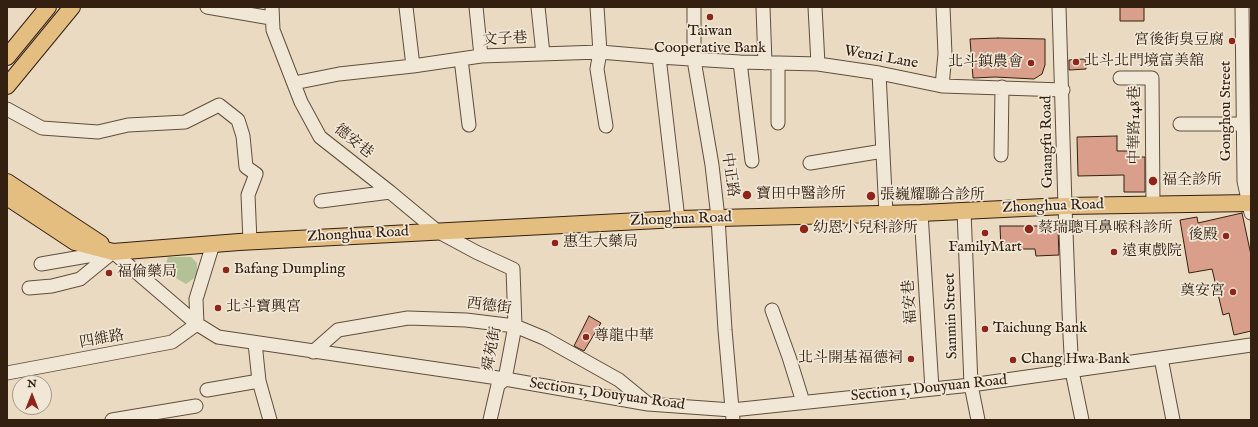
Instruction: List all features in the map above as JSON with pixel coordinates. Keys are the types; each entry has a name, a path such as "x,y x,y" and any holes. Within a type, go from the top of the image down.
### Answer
{"main road":[{"path":"7,57 48,7"},
{"path":"7,86 72,7"},
{"name":"Section 1, Douyuan Road","path":"7,182 112,252"},
{"name":"Section 1, Douyuan Road","path":"7,197 76,242 112,252"},
{"name":"Zhonghua Road","path":"112,252 250,241 678,219 921,213 1065,206 1153,204 1250,207"}],"street":[{"path":"208,7 272,13"},
{"path":"406,7 413,66"},
{"path":"476,7 481,56"},
{"path":"538,7 543,54"},
{"path":"598,7 600,52 597,69 606,126"},
{"name":"中正路","path":"694,7 694,60 712,166 718,218 724,330 732,415"},
{"path":"763,7 778,123"},
{"path":"815,7 818,64"},
{"path":"942,7 945,54 942,86"},
{"name":"Guangfu Road","path":"1059,7 1072,371 1082,420"},
{"name":"Gonghou Street","path":"1242,7 1244,181 1250,207"},
{"name":"德安巷","path":"272,13 273,30 301,102 320,137 437,231"},
{"name":"文子巷","path":"294,83 339,74 413,66 481,56 600,52 694,60"},
{"path":"660,57 678,219"},
{"path":"461,59 469,125"},
{"name":"Wenzi Lane","path":"694,60 818,64 878,73 942,86 1062,90"},
{"path":"740,62 752,161"},
{"path":"878,73 886,214"},
{"name":"中華路148巷","path":"1120,78 1152,78 1153,204"},
{"path":"1001,155 1002,87"},
{"path":"7,109 42,128 98,132 128,125 185,122 219,105 238,120 243,136 246,167 256,174 248,196 250,241"},
{"path":"1180,124 1243,124"},
{"path":"810,163 882,151"},
{"path":"321,201 390,192"},
{"name":"Sanmin Street","path":"964,211 970,385 978,420"},
{"name":"福安巷","path":"921,213 932,389"},
{"name":"舜苑街","path":"437,231 476,252 513,269 515,326 505,380 498,385 490,420"},
{"path":"197,324 196,299 213,244"},
{"path":"41,264 112,252"},
{"path":"29,288 52,286 80,279 112,252"},
{"name":"Section 1, Douyuan Road","path":"112,252 197,324 218,337 505,380 648,404 732,415 803,402 970,385 1251,345"},
{"path":"772,310 803,402"},
{"name":"西德街","path":"313,352 338,330 408,318 466,320 515,326 544,338 619,380 648,404"},
{"name":"四維路","path":"7,373 172,342 197,324"},
{"path":"255,343 259,380 270,420"},
{"path":"1161,358 1173,420"},
{"path":"207,390 259,380"},
{"path":"112,420 196,406"}],"green space":[{"path":"168,257 191,257 197,263 197,276 186,284 164,271"}],"building":[{"path":"1120,7 1144,7 1144,21 1120,21"},
{"name":"北斗鎮農會","path":"970,39 1045,39 1045,65 1042,74 1034,79 995,77 973,78"},
{"name":"北斗北門境富美舘","path":"1085,59 1086,69 1069,70 1069,60"},
{"path":"1117,136 1117,151 1131,151 1131,157 1145,157 1145,192 1124,192 1124,175 1078,176 1077,137"},
{"name":"奠安宮","path":"1242,213 1251,255 1251,331 1234,335 1229,313 1223,315 1212,269 1189,273 1180,220 1197,217 1198,223"},
{"path":"1000,226 1051,226 1056,228 1058,229 1059,255 1036,256 1035,249 1001,249"},
{"name":"尊龍中華","path":"589,316 601,323 584,351 574,346"}],"place":[{"name":"Taiwan Cooperative Bank","path":"710,17"},
{"name":"宮後街臭豆腐","path":"1232,41"},
{"name":"北斗北門境富美舘","path":"1076,62"},
{"name":"北斗鎮農會","path":"1031,63"},
{"name":"福全診所","path":"1153,181"},
{"name":"寶田中醫診所","path":"747,195"},
{"name":"張巍耀聯合診所","path":"871,196"},
{"name":"幼恩小兒科診所","path":"804,229"},
{"name":"蔡瑞聰耳鼻喉科診所","path":"1029,229"},
{"name":"FamilyMart","path":"985,233"},
{"name":"後殿","path":"1226,236"},
{"name":"惠生大藥局","path":"555,243"},
{"name":"遠東戲院","path":"1114,252"},
{"name":"Bafang Dumpling","path":"226,270"},
{"name":"福倫藥局","path":"109,273"},
{"name":"奠安宮","path":"1233,292"},
{"name":"北斗寶興宮","path":"218,308"},
{"name":"Taichung Bank","path":"985,329"},
{"name":"尊龍中華","path":"586,337"},
{"name":"北斗開基福德祠","path":"911,359"},
{"name":"Chang Hwa Bank","path":"1013,360"}]}
